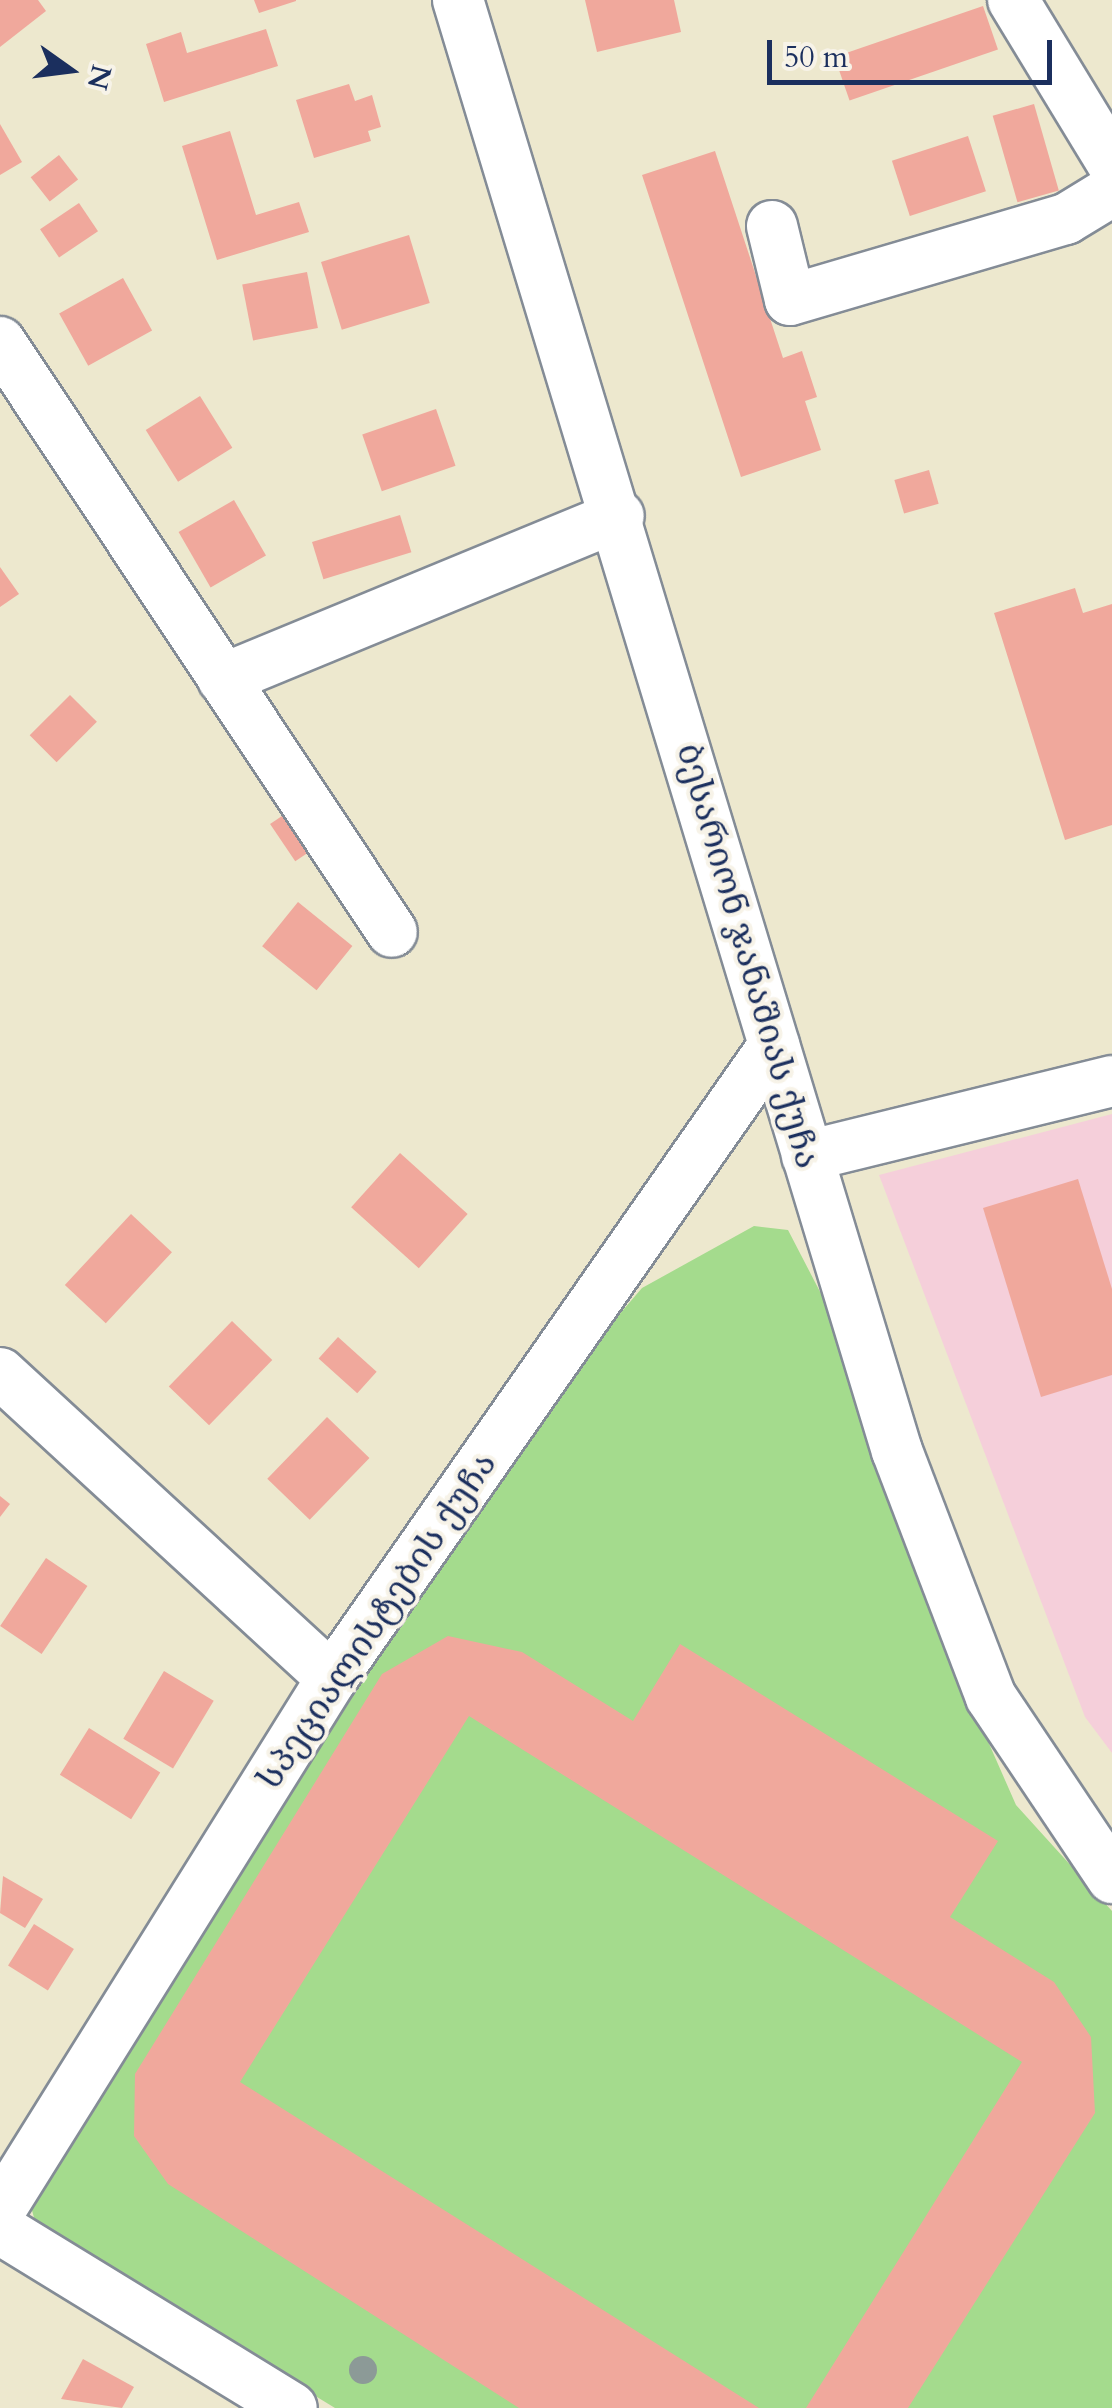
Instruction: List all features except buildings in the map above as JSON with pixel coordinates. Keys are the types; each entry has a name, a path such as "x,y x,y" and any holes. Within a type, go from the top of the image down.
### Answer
{"street":[{"name":"ბესარიონ ჯანაშიას ქუჩა","path":"458,0 619,516 897,1450 991,1697 1112,1878"},
{"path":"1013,0 1112,163"},
{"path":"772,226 790,300 1066,220 1112,192"},
{"path":"0,342 392,932"},
{"path":"223,679 619,516"},
{"name":"სპეციალისტების ქუჩა","path":"0,2210 332,1678 774,1046"},
{"path":"807,1156 1112,1081"},
{"path":"0,1372 332,1678"},
{"path":"0,2229 292,2408"}],"shaded area":[{"path":"1112,1114 1112,1753 1085,1717 879,1175"}],"green space":[{"path":"754,1226 788,1230 830,1311 928,1605 1016,1805 1112,1911 1112,2408 335,2408 36,2225 30,2203 531,1417 642,1288"}]}
